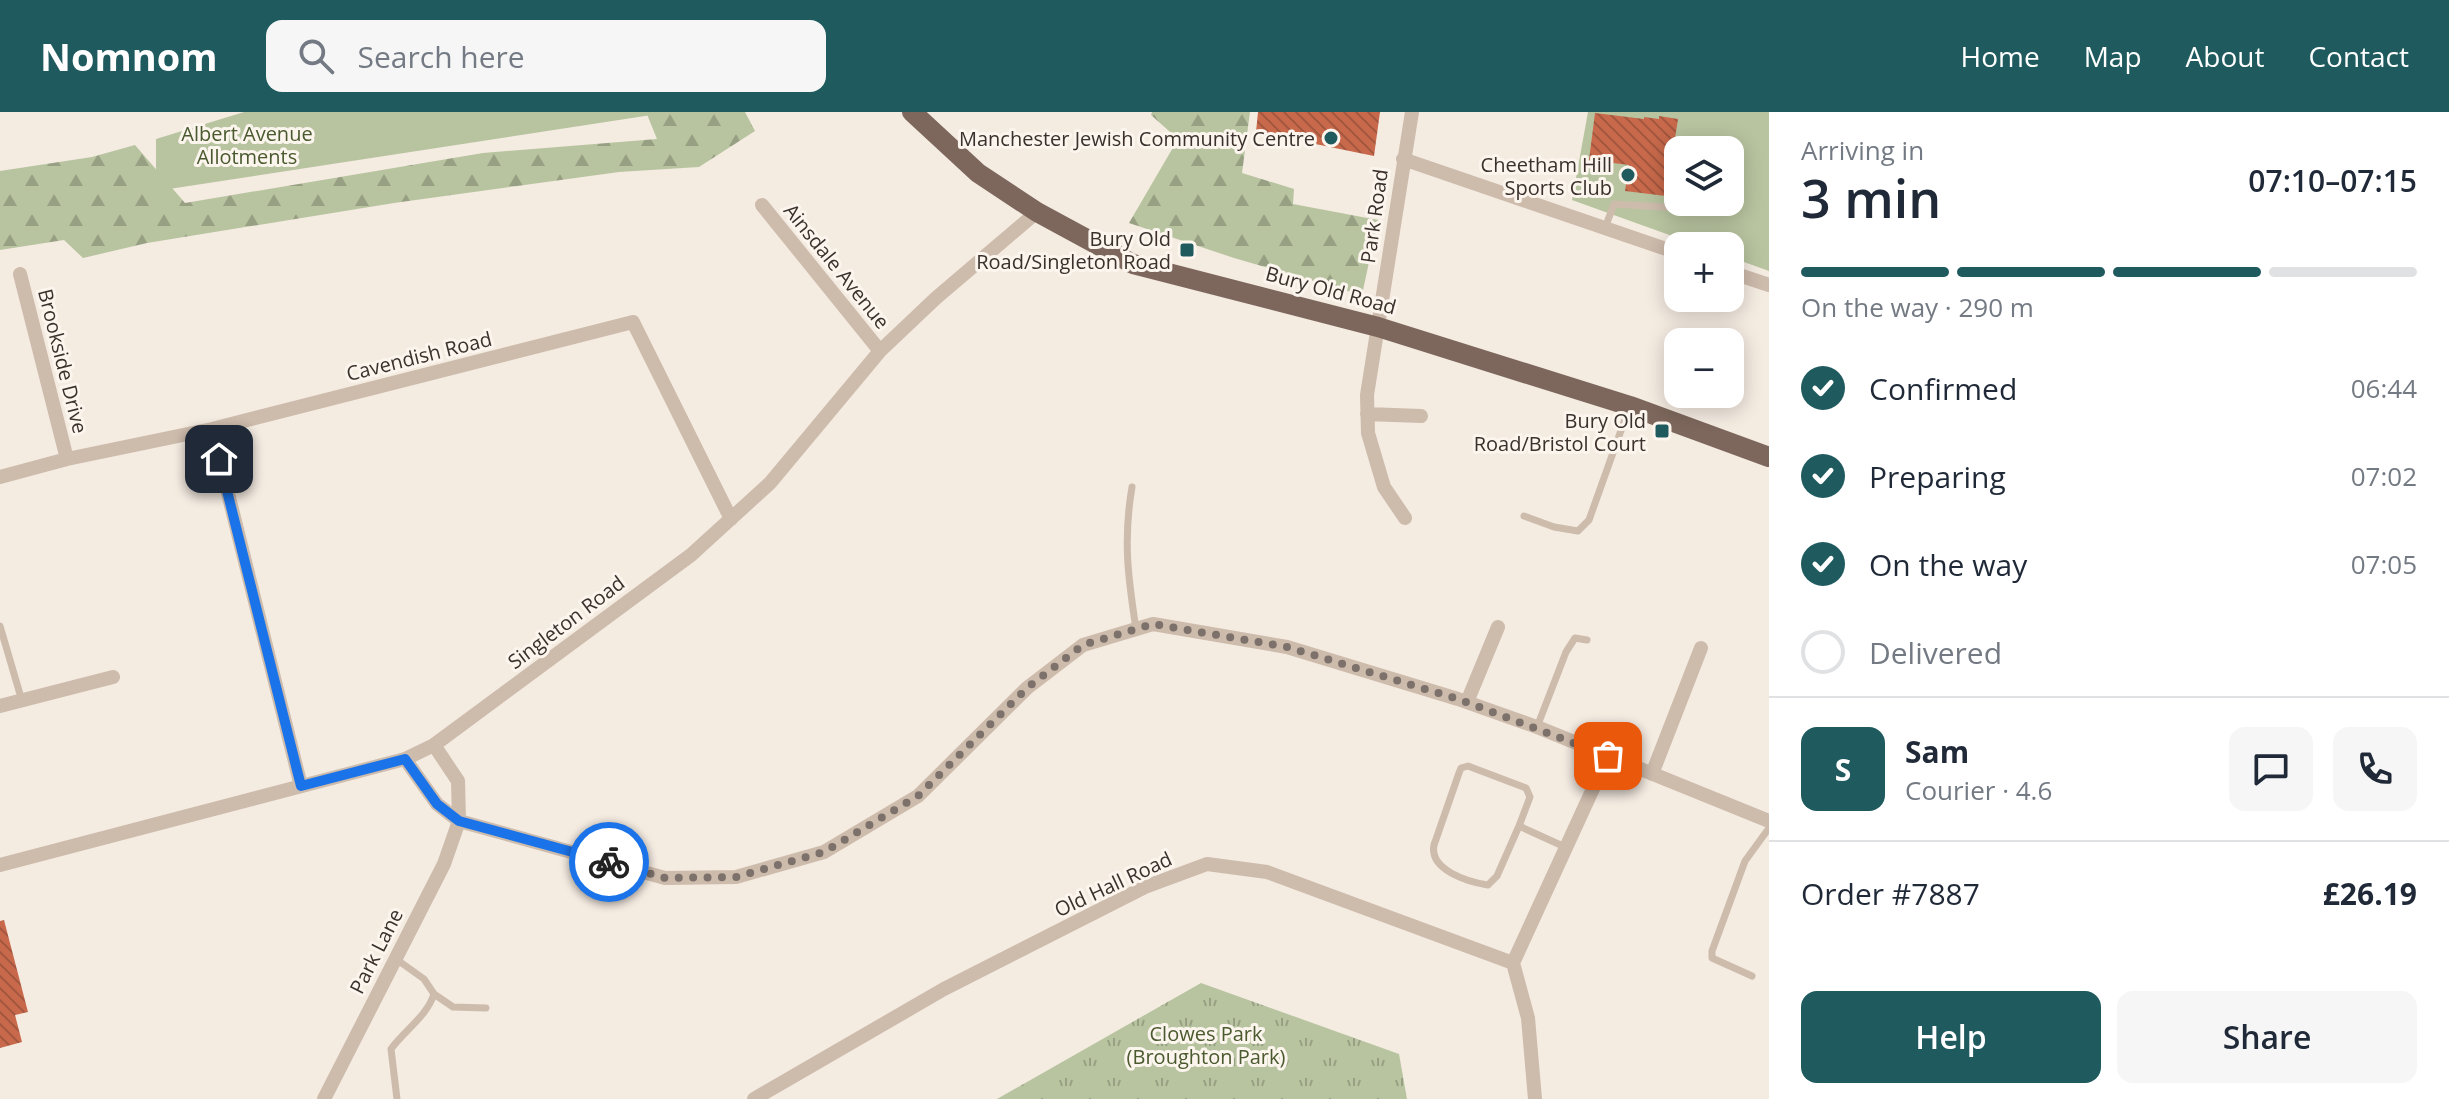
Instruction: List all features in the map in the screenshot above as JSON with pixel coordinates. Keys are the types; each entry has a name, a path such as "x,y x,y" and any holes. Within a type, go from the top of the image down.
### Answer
{"main road":[{"name":"Bury Old Road","path":"912,112 978,173 1037,212 1133,264 1378,327 1630,406 1769,457"}],"street":[{"name":"Park Road","path":"1405,518 1384,487 1368,433 1367,395 1412,112"},
{"path":"1403,159 1664,248"},
{"name":"Ainsdale Avenue","path":"762,205 880,351"},
{"name":"Singleton Road","path":"0,865 405,759 434,745 691,555 770,483 880,351 936,298 1037,212"},
{"name":"Brookside Drive","path":"20,274 67,459"},
{"path":"1744,277 1769,285"},
{"name":"Cavendish Road","path":"0,477 67,459 212,429 633,322 731,519"},
{"path":"1367,414 1421,416"},
{"path":"212,429 301,786"},
{"path":"405,759 437,804 459,821 665,878 736,877 824,852 918,796 1027,688 1083,645 1153,624 1287,647 1467,702 1537,727 1769,821"},
{"path":"1467,702 1498,627"},
{"path":"1652,774 1701,648"},
{"path":"0,706 113,677"},
{"path":"434,745 458,781 459,821"},
{"path":"1535,1099 1528,1018 1513,963 1608,756"},
{"name":"Park Lane","path":"324,1099 444,864 459,821"},
{"name":"Old Hall Road","path":"754,1099 944,989 1145,887 1207,864 1267,872 1513,963"}],"lane":[{"path":"1605,228 1614,204 1664,207"},
{"path":"1524,516 1554,527 1578,531 1589,520 1630,406"},
{"path":"1132,487 1125,534 1136,629"},
{"path":"0,626 22,701"},
{"path":"1537,727 1566,652 1575,638 1587,640"},
{"path":"1463,767 1473,767 1526,788 1530,797 1519,826 1497,876 1488,885 1441,867 1433,857 1434,845 1463,767"},
{"path":"1519,826 1565,847"},
{"path":"1752,976 1712,958 1712,951 1745,861 1769,828"},
{"path":"394,957 424,979 434,994 453,1007 486,1008"},
{"path":"397,1099 391,1049 429,1009 434,994"}],"green space":[{"name":"Albert Avenue Allotments","path":"244,112 671,112 156,191 156,139"},
{"path":"646,112 745,112 755,131 699,167 619,172 394,203 147,243 83,258 64,240 0,250 0,171 92,157 135,145 185,203 483,153 657,139"},
{"path":"1152,112 1250,112 1242,173 1294,189 1293,204 1378,220 1362,295 1234,258 1129,223 1178,139 1151,115"},
{"name":"Cheetham Hill Sports Club","path":"1588,112 1769,112 1769,271 1744,262 1744,232 1664,233 1572,200"},
{"name":"Clowes Park (Broughton Park)","path":"1201,983 1399,1054 1407,1099 997,1099"}],"building":[{"name":"Manchester Jewish Community Centre","path":"1258,112 1380,112 1374,156 1256,132"},
{"path":"1595,113 1644,119 1659,119 1659,116 1678,119 1675,136 1664,136 1664,196 1625,191 1629,165 1589,160"},
{"path":"4,920 28,1012 15,1015 22,1042 0,1048 0,921"}],"way so far":[{"path":"609,862 665,878 736,877 824,852 918,796 1027,688 1083,645 1153,624 1287,647 1458,699 1608,756"}],"place":[{"name":"Manchester Jewish Community Centre","path":"1331,138"},
{"name":"Cheetham Hill Sports Club","path":"1628,175"},
{"name":"Bury Old Road/Singleton Road","path":"1187,250"},
{"name":"Bury Old Road/Bristol Court","path":"1662,431"}],"route":[{"path":"219,459 301,786 405,759 437,804 459,821 609,862"}]}
